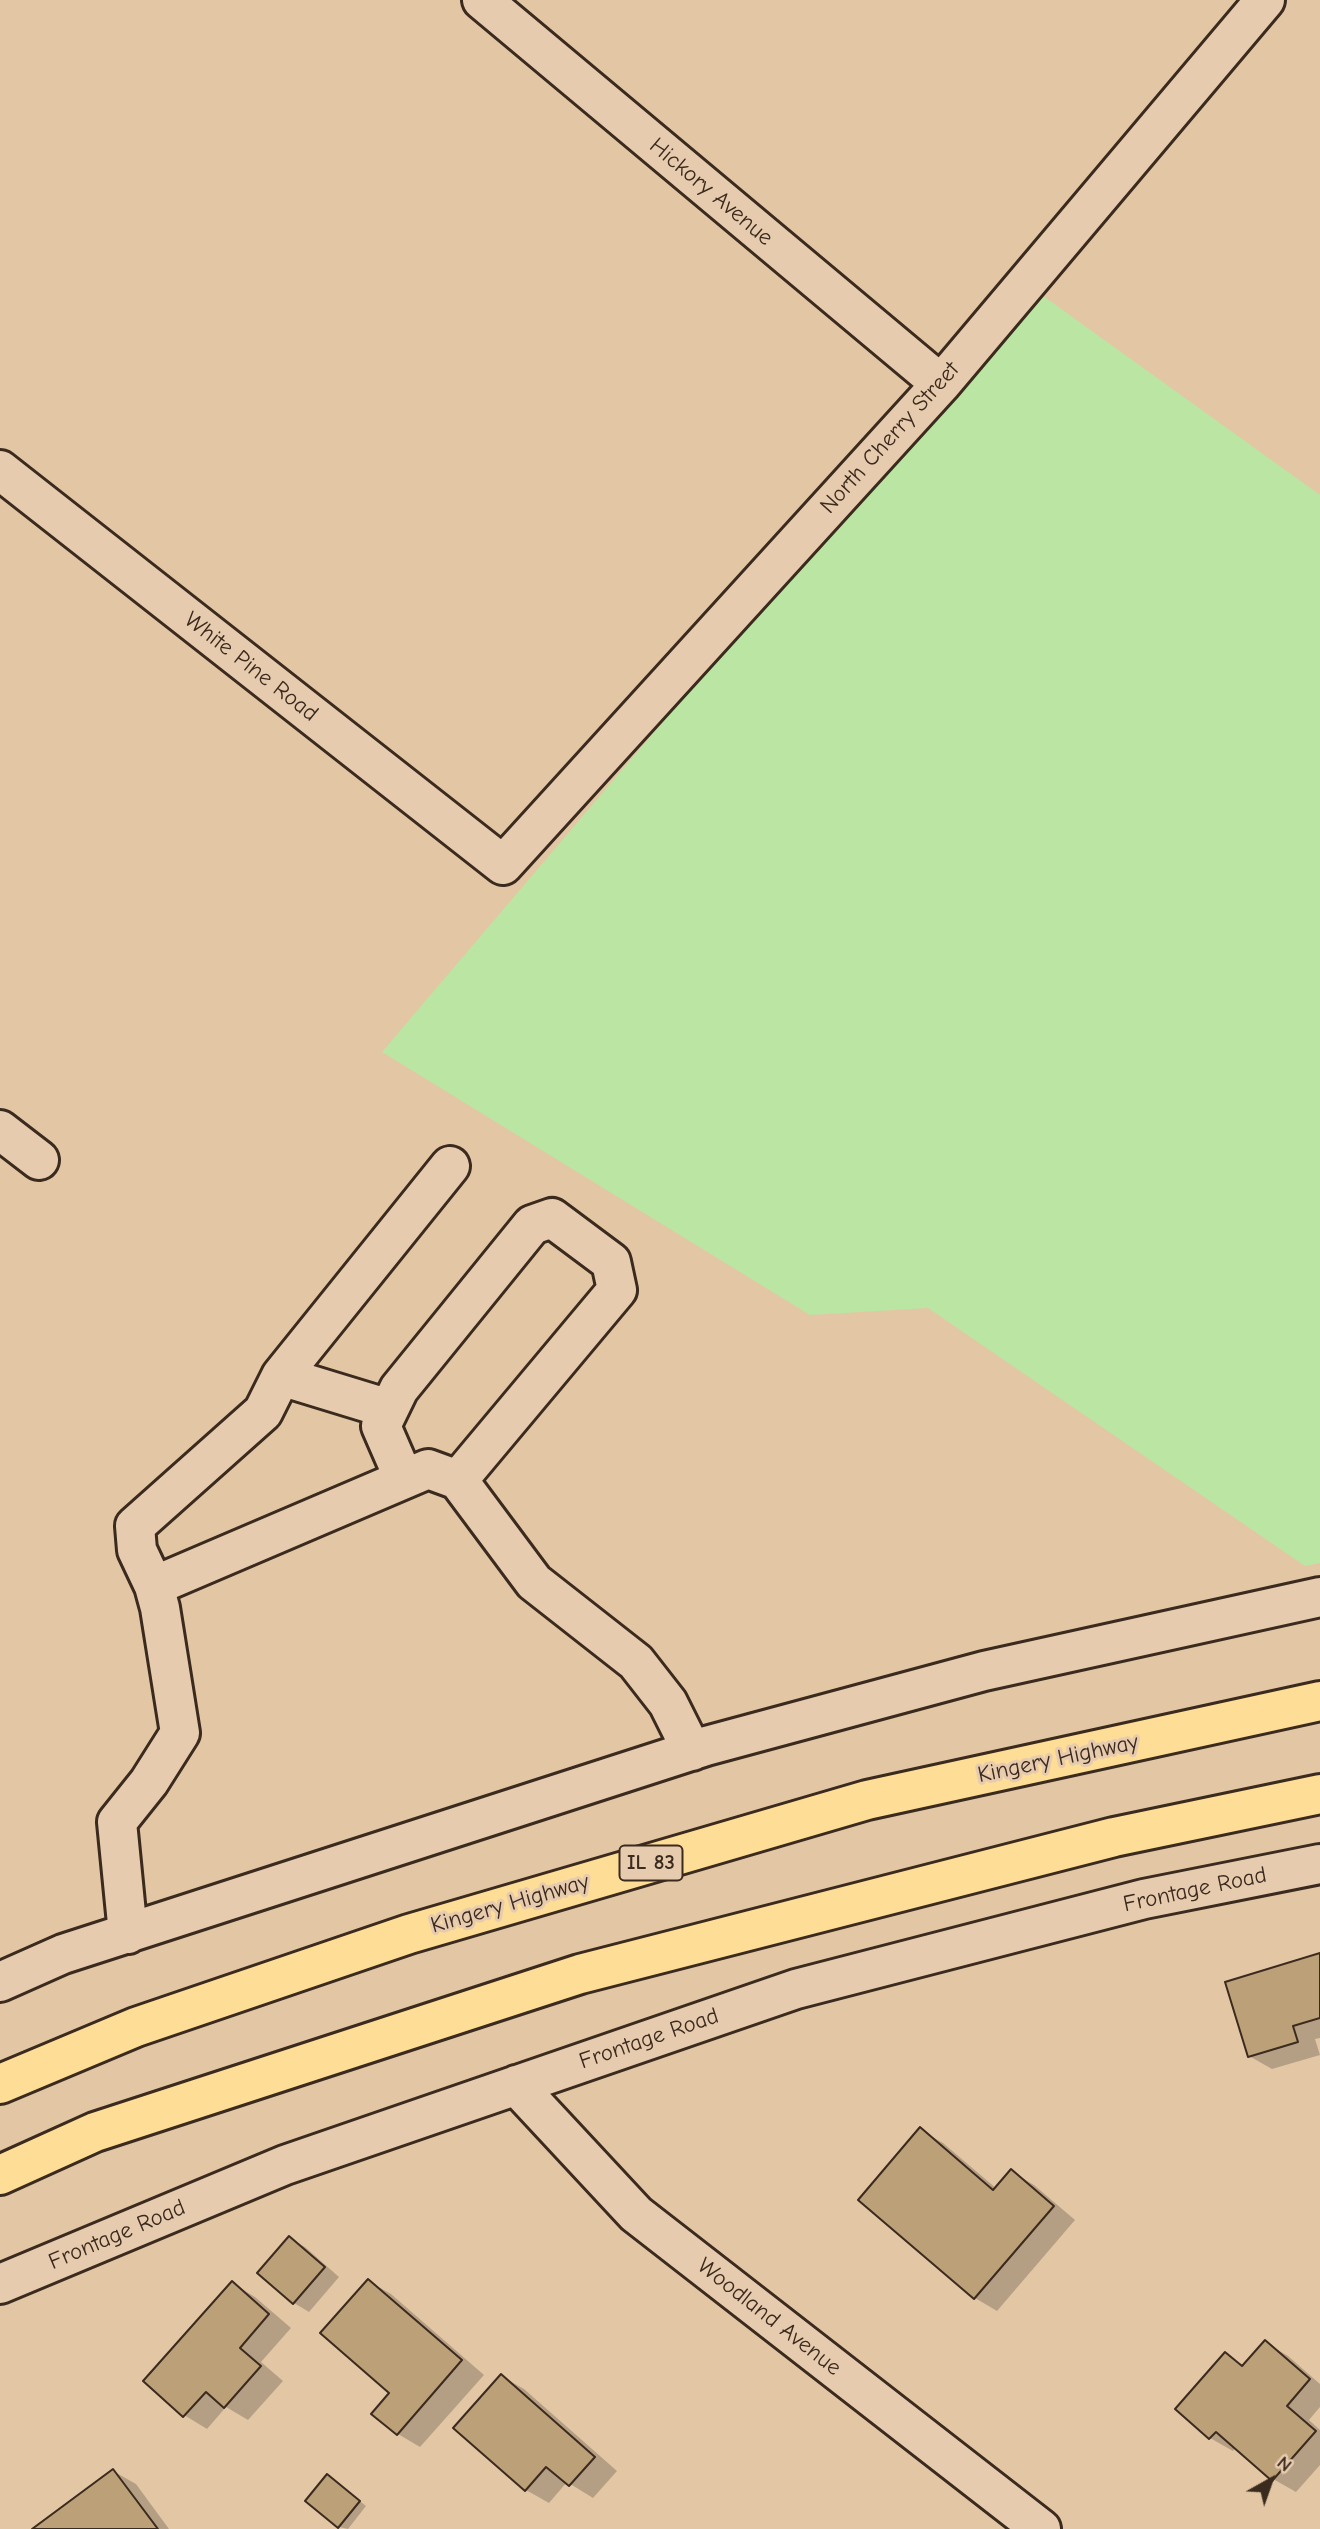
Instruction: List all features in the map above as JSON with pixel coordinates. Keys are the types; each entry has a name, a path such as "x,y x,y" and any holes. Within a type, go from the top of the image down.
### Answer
{"highway":[{"name":"Kingery Highway","path":"0,2084 136,2028 409,1934 841,1808 1320,1701"},
{"path":"0,2175 95,2132 580,1974 1115,1838 1320,1794"}],"street":[{"name":"Hickory Avenue","path":"482,0 941,384"},
{"name":"North Cherry Street","path":"503,865 941,384 1265,0"},
{"name":"White Pine Road","path":"0,470 503,865"},
{"path":"0,1130 39,1160"},
{"path":"128,1934 117,1822 149,1782 180,1733 160,1608 154,1586 137,1550 135,1526 262,1412 281,1376 450,1166"},
{"path":"404,1479 381,1426 399,1389 532,1225 552,1218 611,1262 617,1290 457,1479"},
{"path":"281,1376 389,1409"},
{"path":"154,1586 428,1468 457,1479 534,1582 636,1662 668,1703 692,1751"},
{"path":"0,1982 63,1954 692,1751 984,1671 1320,1597"},
{"name":"Frontage Road","path":"0,2284 285,2165 796,1989 1144,1899 1320,1864"},
{"name":"Woodland Avenue","path":"516,2085 636,2214 1041,2529"}],"green space":[{"path":"1032,288 1320,495 1320,1563 1305,1566 928,1308 810,1315 382,1052"}],"building":[{"path":"1320,1953 1320,2018 1293,2026 1298,2042 1248,2057 1225,1982"},
{"path":"920,2127 993,2190 1011,2169 1054,2206 974,2299 858,2200"},
{"path":"289,2236 325,2267 293,2304 257,2273"},
{"path":"368,2279 462,2360 397,2435 371,2414 389,2393 320,2333"},
{"path":"232,2281 269,2314 240,2348 261,2366 224,2408 206,2392 183,2417 143,2381"},
{"path":"1265,2340 1310,2379 1287,2406 1316,2431 1272,2481 1216,2432 1209,2439 1175,2409 1225,2352 1242,2366"},
{"path":"501,2374 595,2457 569,2486 546,2467 525,2491 453,2428"},
{"path":"113,2469 158,2529 32,2529"},
{"path":"327,2474 360,2501 338,2528 305,2501"}]}
